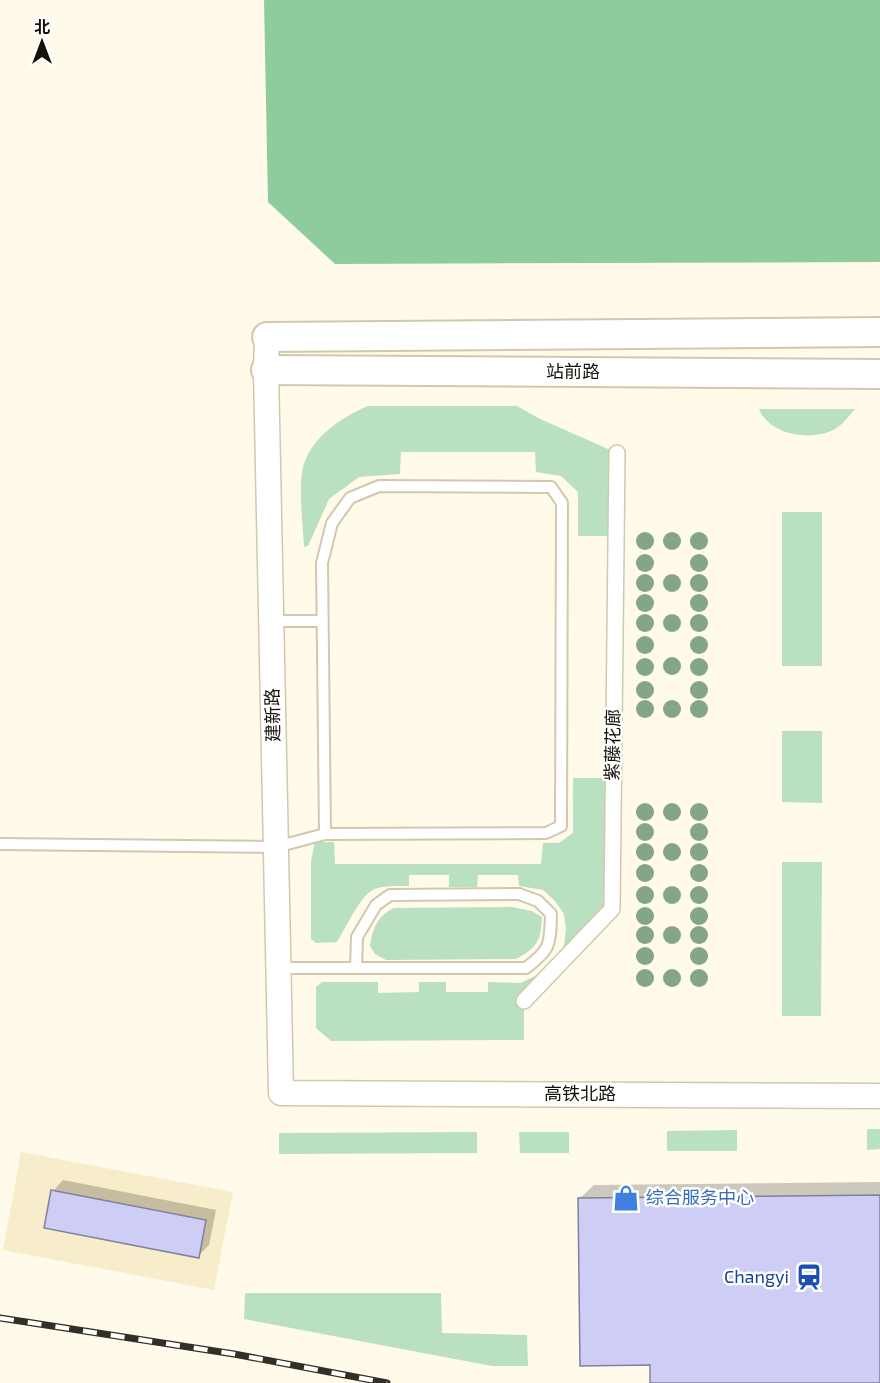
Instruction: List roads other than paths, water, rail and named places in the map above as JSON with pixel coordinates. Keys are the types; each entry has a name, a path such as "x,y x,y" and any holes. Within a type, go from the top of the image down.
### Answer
{"main road":[{"name":"站前路","path":"267,337 880,332"},
{"name":"站前路","path":"266,370 880,374"}],"street":[{"name":"建新路","path":"267,337 281,1093"},
{"name":"紫藤花廊","path":"524,1001 612,909 617,453"},
{"name":"高铁北路","path":"281,1093 880,1096"}],"lane":[{"path":"0,844 276,847 325,834 546,833 561,826 562,503 551,487 379,486 350,498 332,523 322,563 325,834"},
{"path":"271,621 322,621"},
{"path":"278,968 356,968 526,968 544,954 550,941 551,915 538,901 519,894 390,895 376,905 357,937 356,968"}],"railway":[{"path":"0,1318 234,1354 387,1383"}],"place":[{"name":"综合服务中心","path":"626,1198"},
{"name":"Changyi","path":"809,1277"}]}
